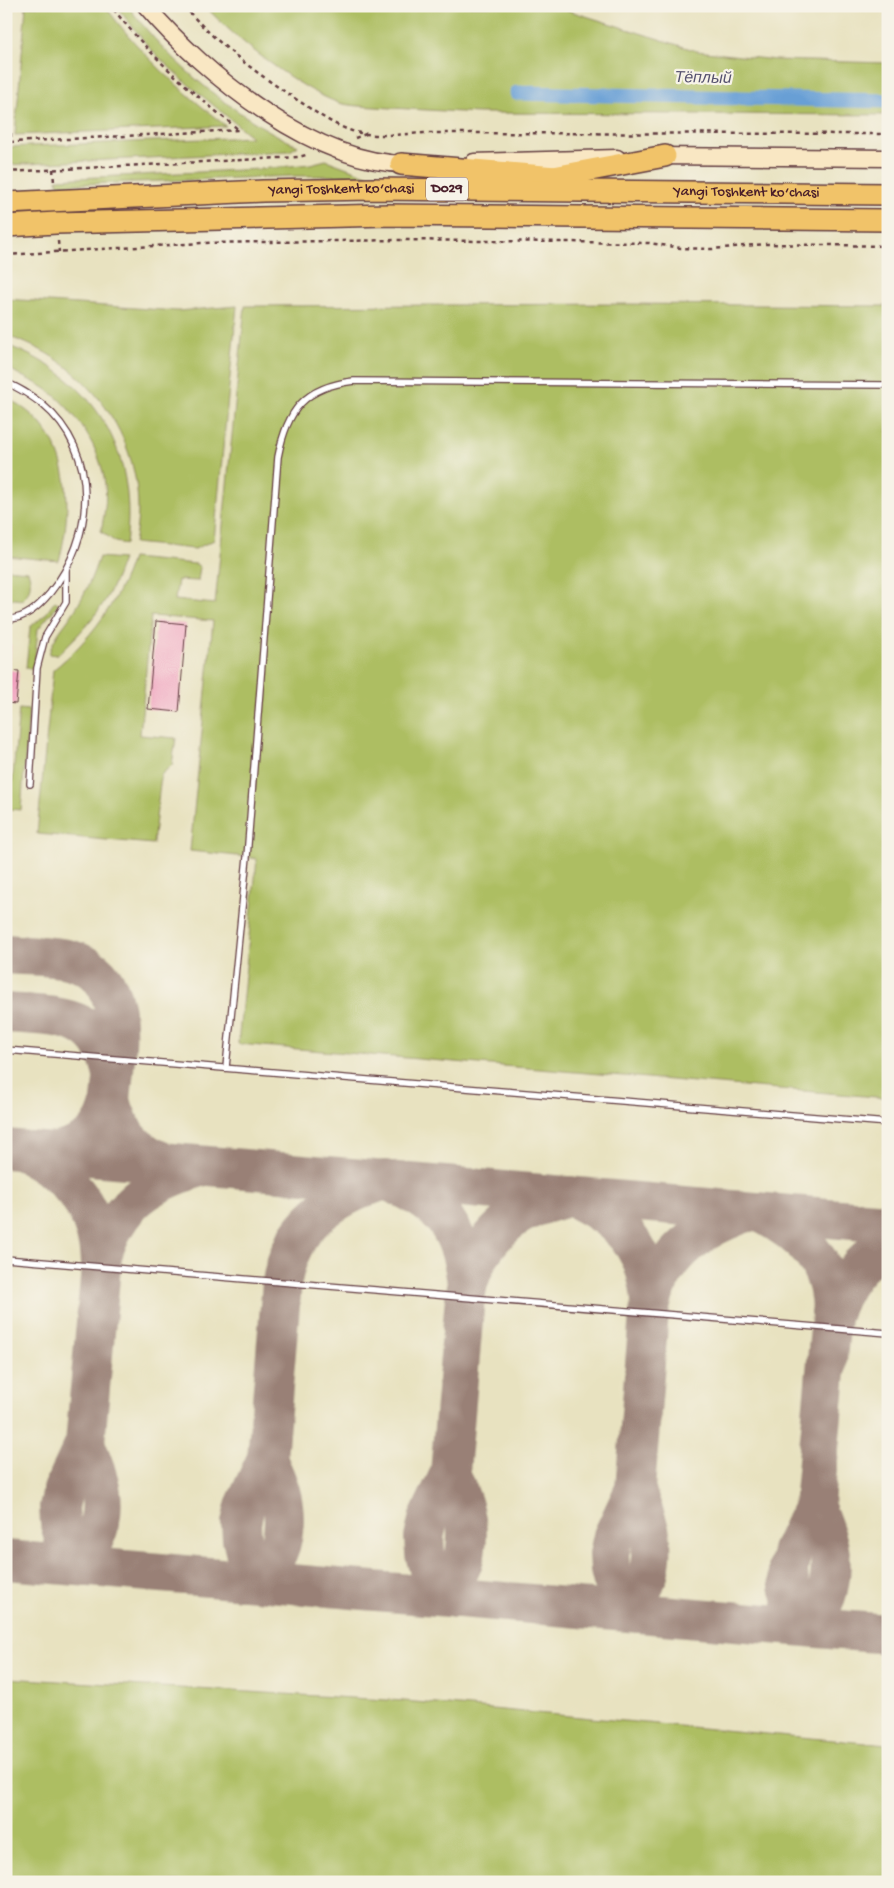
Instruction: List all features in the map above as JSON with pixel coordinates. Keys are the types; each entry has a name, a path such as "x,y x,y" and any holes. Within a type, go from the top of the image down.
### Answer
{"highway":[{"path":"483,189 665,156"},
{"path":"401,164 741,192"},
{"name":"Yangi Toshkent ko‘chasi","path":"6,202 263,191 483,189 888,194"},
{"name":"Yangi Toshkent ko‘chasi","path":"6,226 56,222 388,215 888,220"}],"main road":[{"path":"146,6 164,27 190,52 235,90 274,118 331,146 369,159 401,164 665,156 888,158"}],"lane":[{"path":"226,1067 247,856 278,458 285,428 295,410 319,390 336,383 354,381 888,385"},
{"path":"6,383 32,396 49,410 63,427 73,444 81,466 85,488 85,510 82,531 66,568 54,588 35,609 20,617 6,618"},
{"path":"30,784 37,668 45,637 66,602 66,568"},
{"path":"6,1050 888,1123"},
{"path":"6,1259 888,1333"}],"path":[{"path":"6,129 11,130 11,142 239,130 196,96 162,64 135,37 111,6"},
{"path":"184,6 202,27 269,82 320,115 351,131 376,136 424,133 888,134"},
{"path":"6,172 299,157 368,134"},
{"path":"6,255 201,243 401,240 650,243 681,248 738,248 766,244 888,246"}],"green space":[{"path":"26,6 105,6 132,40 161,70 226,126 15,135"},
{"path":"116,6 128,6 145,28 184,68 227,104 274,134 298,146 290,151 6,165 6,147 252,137 184,81 152,51"},
{"path":"205,6 554,6 697,51 775,60 888,63 888,115 478,113 346,105 323,96 287,75 233,33"},
{"path":"326,160 369,176 293,176 58,185 57,179 260,169 310,164"},
{"path":"6,299 178,311 237,306 214,540 195,549 134,543 138,513 135,479 128,451 116,425 100,401 81,379 59,361 33,346 6,336"},
{"path":"628,304 888,306 888,1098 238,1044 257,859 190,851 213,621 151,616 140,735 176,738 172,765 161,775 153,844 37,834 53,670 79,646 101,620 119,590 132,558 196,564 200,567 198,581 178,580 175,600 215,604 245,306"},
{"path":"6,345 37,359 64,377 86,398 104,422 117,449 125,478 128,510 126,544 115,542 101,531 106,491 103,472 99,458 85,431 57,397 6,365"},
{"path":"6,398 28,411 44,428 56,447 63,468 67,514 59,561 6,556"},
{"path":"99,557 123,559 108,595 89,623 73,640 57,655 49,654 57,636 82,598"},
{"path":"6,569 28,571 30,587 22,600 6,598"},
{"path":"55,601 59,604 38,629 34,669 26,668 30,627 45,615"},
{"path":"19,709 29,710 21,810 10,809"},
{"path":"6,1678 404,1701 888,1745 888,1882 6,1882"}],"building":[{"path":"156,621 186,624 179,712 148,709"},
{"path":"6,644 11,645 9,670 19,671 16,704 6,703"}],"waterway":[{"name":"Тёплый","path":"517,93 888,101"}],"taxiway":[{"path":"6,954 47,956 71,960 91,969 104,982 112,999 116,1019 115,1061 111,1101"},
{"path":"6,1013 60,1018 88,1029 99,1040 107,1055 113,1076"},
{"path":"52,1153 74,1147 91,1137 103,1122 111,1101 119,1123 130,1140 146,1153 167,1163"},
{"path":"6,1149 888,1223"},
{"path":"22,1151 54,1171 79,1196 88,1211 94,1228 100,1265"},
{"path":"88,1567 74,1555 64,1539 59,1507 63,1490 85,1443 102,1256 116,1222 137,1198 164,1181 198,1168"},
{"path":"272,1582 256,1571 246,1555 241,1523 245,1506 267,1458 282,1282 287,1261 305,1228 317,1215 332,1204 348,1195 385,1180 420,1197 444,1219 453,1232 459,1247 467,1285"},
{"path":"455,1598 440,1586 429,1569 425,1554 424,1538 428,1520 450,1473 465,1297 468,1283 479,1256 497,1233 520,1215 538,1206 570,1196 602,1214 616,1224 627,1236 643,1264 651,1301"},
{"path":"639,1613 624,1602 614,1586 609,1554 613,1536 635,1489 649,1313 653,1297 666,1269 686,1245 712,1227 742,1214 755,1212 765,1215 790,1231 811,1251 824,1273 828,1286 831,1316"},
{"path":"817,1628 803,1617 793,1601 788,1569 792,1551 814,1504 831,1316 840,1294 852,1275 868,1258 888,1244"},
{"path":"59,1564 73,1560 86,1550 97,1531 100,1521 100,1487 85,1443"},
{"path":"242,1580 260,1572 271,1563 278,1551 283,1535 282,1499 267,1458"},
{"path":"424,1595 442,1587 454,1578 461,1567 466,1550 465,1514 450,1473"},
{"path":"609,1610 627,1603 638,1594 645,1582 650,1566 651,1539 635,1489"},
{"path":"788,1625 806,1618 818,1610 824,1601 829,1587 831,1573 830,1553 814,1505"},
{"path":"6,1560 888,1634"}]}
